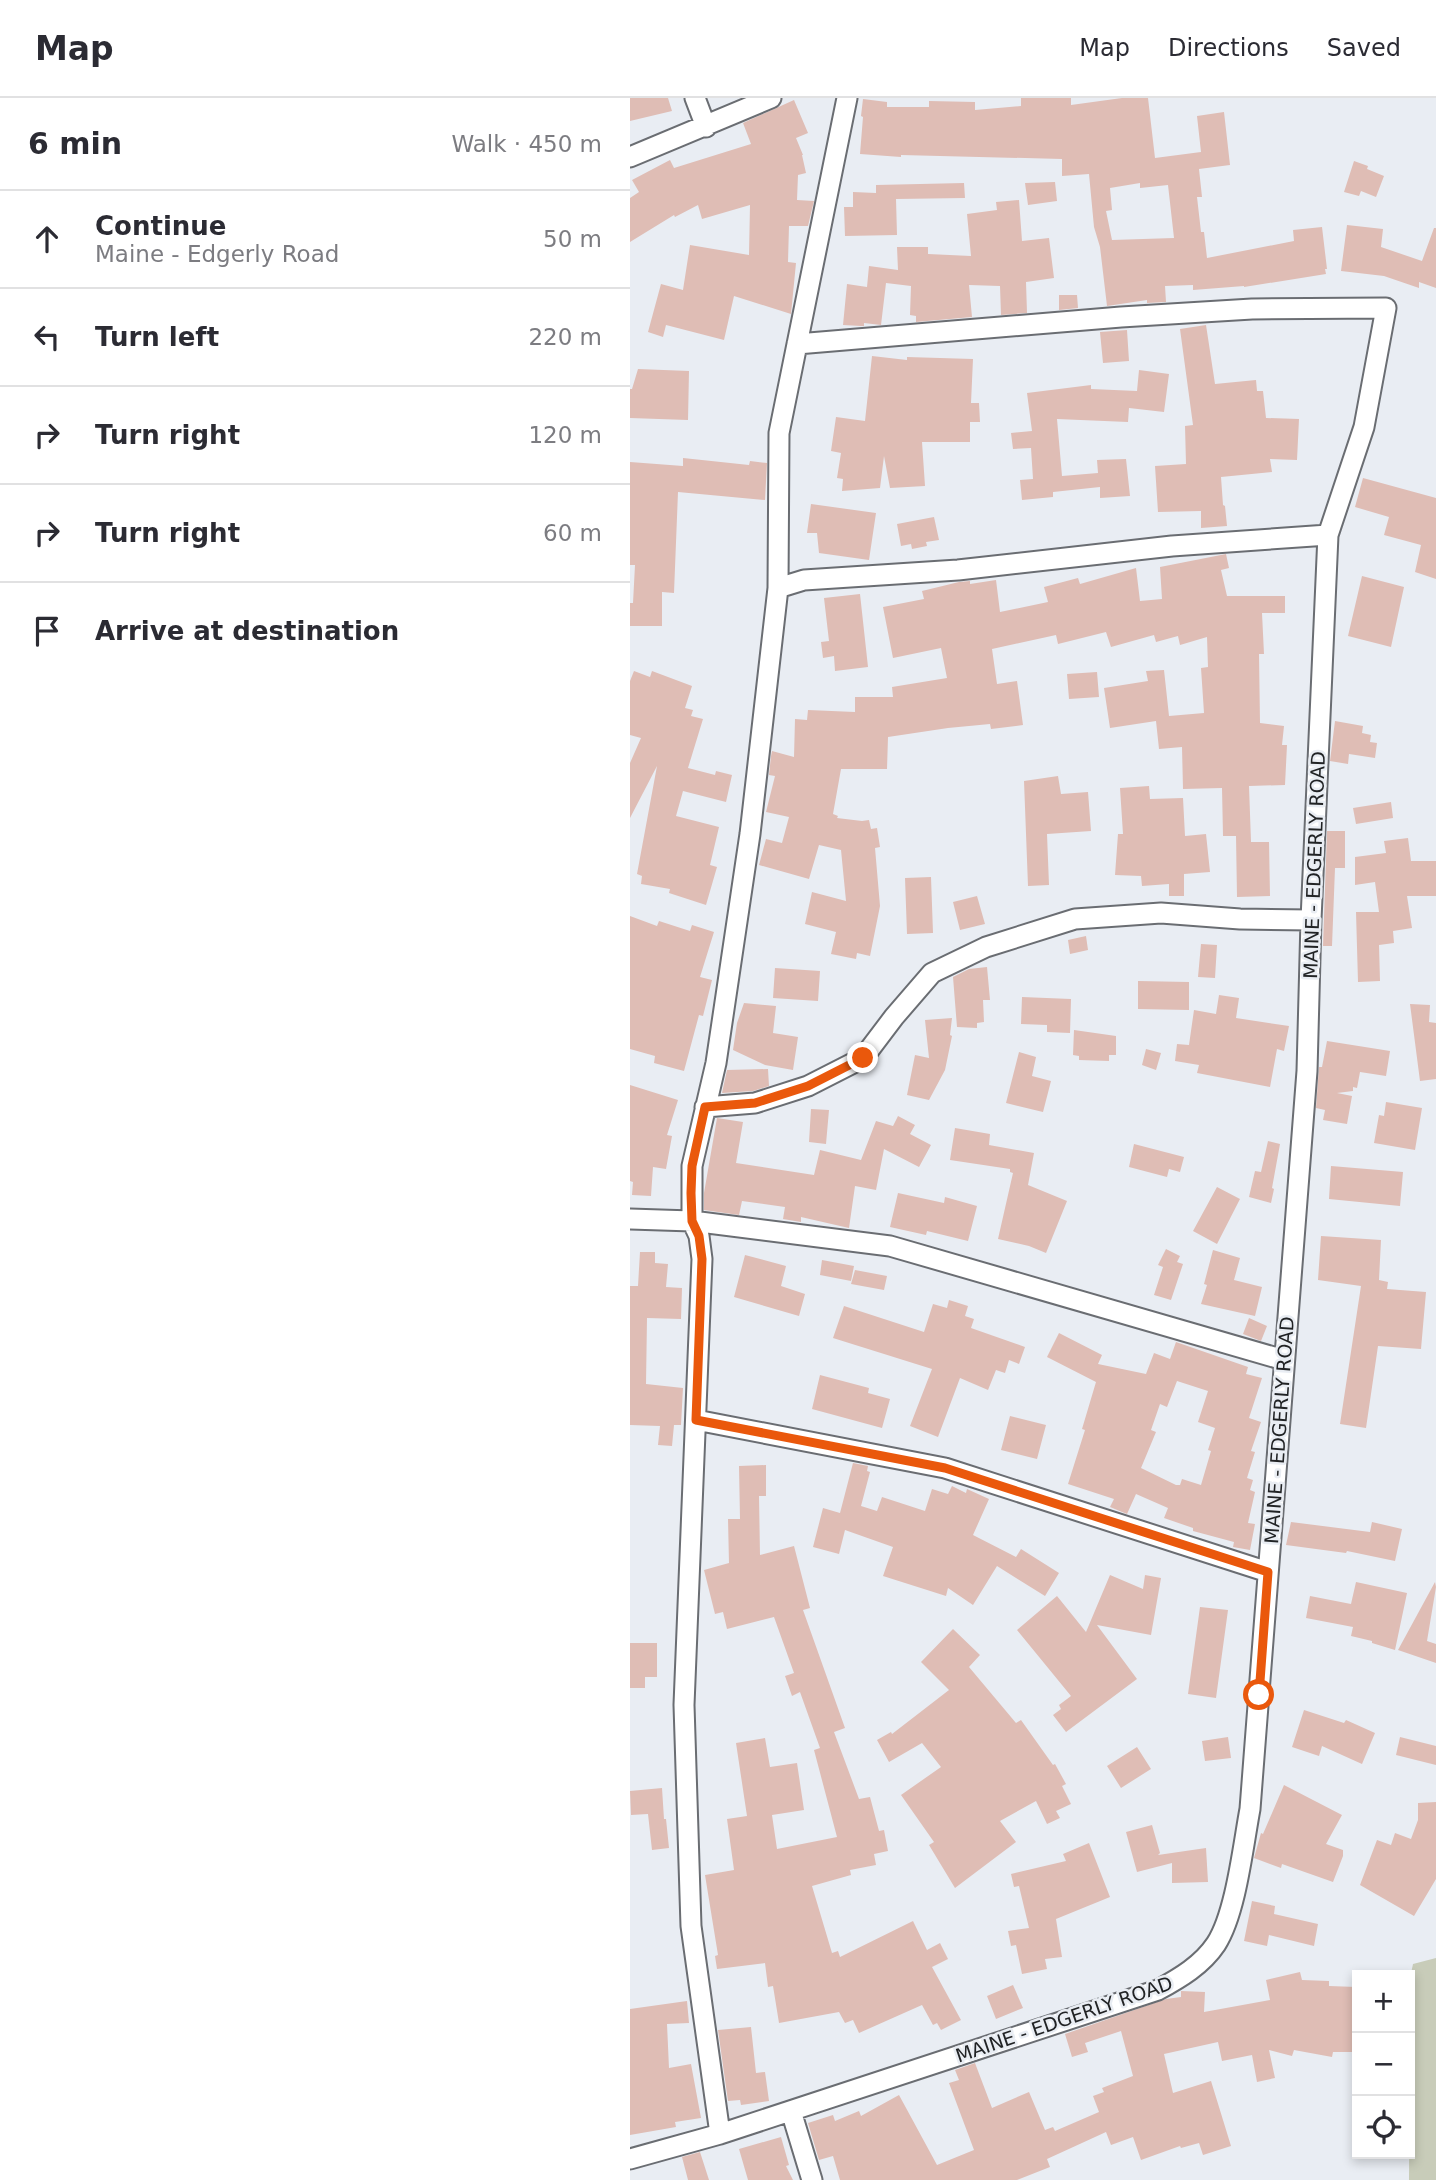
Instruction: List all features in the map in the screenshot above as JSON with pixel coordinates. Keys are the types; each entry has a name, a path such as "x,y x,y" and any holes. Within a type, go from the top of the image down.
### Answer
{"street":[{"path":"695,98 706,127"},
{"path":"630,157 771,98"},
{"path":"720,2134 690,1913 684,1705 702,1259 699,1236 692,1221 692,1166 716,1063 750,834 778,588 779,433 847,98"},
{"name":"MAINE - EDGERLY ROAD","path":"630,2159 720,2134 1158,1990 1197,1965 1216,1945 1228,1920 1250,1809 1307,1071 1328,535 1364,427 1386,308 1213,311 797,344"},
{"path":"778,588 804,580 958,570 1159,548 1328,535"},
{"path":"705,1107 755,1103 808,1086 863,1058 932,973 986,947 1074,919 1161,913 1240,919 1311,920"},
{"path":"630,1219 692,1221 890,1246 1284,1360"},
{"path":"696,1420 945,1468 1268,1572"},
{"path":"791,2111 812,2180"}],"green space":[{"path":"1436,1958 1436,2180 1409,2180 1409,2159 1415,2159 1413,1964"}],"building":[{"path":"630,98 668,98 672,111 630,121"},
{"path":"1021,98 1071,98 1071,105 1122,98 1148,98 1155,158 1201,152 1197,116 1224,112 1230,165 1199,169 1202,197 1197,197 1207,258 1294,241 1293,230 1322,227 1326,274 1244,287 1193,290 1193,285 1165,286 1166,302 1147,303 1147,300 1107,306 1100,247 1094,227 1089,174 1062,176 1062,159 860,154 863,99 887,102 887,107 929,107 929,101 975,102 975,110 1021,106","holes":["1140,183 1140,188 1168,185 1174,238 1112,240 1106,211 1112,210 1110,188"]},
{"path":"794,100 808,133 796,138 806,173 798,175 797,200 814,201 808,226 789,226 788,262 796,263 791,314 734,296 724,340 666,325 663,337 648,332 661,284 683,290 690,245 749,255 750,205 702,219 698,205 675,217 674,215 630,242 630,198 639,192 632,180 670,160 674,168 751,144 743,123"},
{"path":"1354,161 1384,176 1376,197 1361,191 1359,196 1344,192"},
{"path":"1055,182 1057,201 1028,205 1025,183"},
{"path":"964,183 965,198 896,199 897,235 845,236 844,207 853,207 853,192 876,193 876,185"},
{"path":"1019,200 1022,241 1049,238 1054,278 1026,282 1027,313 1001,315 1000,286 969,285 972,317 916,322 916,316 910,315 911,286 886,283 881,325 843,325 847,284 867,287 869,266 898,270 897,247 928,247 928,254 971,256 967,214 997,210 996,202"},
{"path":"1347,225 1383,229 1381,247 1422,261 1436,228 1436,288 1419,282 1419,288 1384,276 1341,271"},
{"path":"1059,295 1077,295 1078,308 1059,310"},
{"path":"1206,325 1215,384 1256,380 1257,391 1263,391 1266,418 1299,419 1297,460 1270,459 1272,472 1221,477 1227,526 1201,528 1201,511 1158,512 1155,466 1186,464 1185,426 1193,425 1180,329"},
{"path":"1127,330 1129,361 1103,363 1100,332"},
{"path":"872,356 907,360 907,357 973,359 971,403 979,403 980,422 970,422 970,442 922,442 925,486 890,488 884,456 880,488 842,491 843,479 837,478 841,453 831,451 836,417 865,421"},
{"path":"638,369 689,371 688,420 630,418 630,389"},
{"path":"1139,370 1169,374 1164,412 1129,408 1128,422 1057,419 1062,476 1098,473 1097,460 1126,459 1130,496 1100,498 1100,487 1053,492 1053,497 1022,500 1020,480 1033,479 1031,448 1013,449 1011,433 1032,431 1027,393 1091,385 1091,389 1137,391"},
{"path":"683,458 749,465 750,461 767,463 765,500 678,492 674,593 662,592 662,626 630,626 635,565 630,565 630,462 683,466"},
{"path":"1363,478 1436,498 1436,579 1415,572 1421,545 1384,535 1389,517 1355,507"},
{"path":"811,504 876,513 869,560 819,553 817,533 807,533"},
{"path":"934,517 939,540 926,542 927,546 912,549 911,544 901,546 897,524"},
{"path":"1226,554 1229,568 1221,570 1227,596 1285,596 1285,613 1262,613 1264,654 1259,654 1260,723 1284,726 1282,745 1287,745 1285,785 1249,786 1251,842 1269,842 1270,896 1237,897 1236,836 1223,836 1222,788 1183,789 1182,747 1159,749 1156,721 1110,728 1104,688 1148,681 1146,671 1164,670 1169,716 1204,713 1201,668 1208,667 1207,637 1180,645 1178,636 1156,642 1154,635 1111,647 1106,632 1058,644 1056,635 992,649 997,684 1017,681 1023,725 991,729 990,724 888,737 887,769 841,769 833,814 838,816 837,818 869,820 871,829 877,828 880,847 875,848 880,906 870,956 857,953 856,959 831,954 836,932 805,924 812,892 846,901 841,850 819,845 809,879 759,865 766,839 782,843 789,817 766,812 775,776 769,775 771,756 772,751 794,757 795,719 807,720 808,710 855,712 855,697 893,697 892,687 947,678 941,648 893,658 883,607 924,599 922,591 959,582 970,581 970,584 996,580 1000,612 1048,602 1044,587 1078,578 1080,584 1136,568 1140,601 1162,599 1160,567"},
{"path":"1362,576 1404,587 1391,647 1348,636"},
{"path":"860,594 868,667 835,671 834,656 823,658 821,642 829,641 824,598"},
{"path":"634,671 650,677 652,671 692,686 685,708 693,710 691,716 703,719 688,768 715,775 716,771 732,775 726,802 683,791 676,816 719,827 710,865 717,867 706,905 669,893 670,889 641,884 642,876 637,874 657,766 630,818 630,763 641,738 630,735 630,681"},
{"path":"1097,672 1099,697 1069,699 1067,674"},
{"path":"1335,721 1363,726 1362,733 1371,735 1370,742 1377,743 1375,758 1349,754 1348,764 1330,761"},
{"path":"1058,776 1061,794 1088,792 1091,831 1047,834 1049,885 1028,886 1024,781"},
{"path":"1149,786 1150,799 1183,798 1185,836 1206,834 1210,872 1184,874 1184,896 1169,896 1169,884 1142,886 1141,876 1115,875 1118,834 1123,834 1120,788"},
{"path":"1391,802 1393,818 1356,824 1353,808"},
{"path":"1327,831 1345,831 1345,868 1335,868 1332,946 1323,946"},
{"path":"1408,838 1411,861 1436,861 1436,896 1407,896 1412,928 1393,931 1394,943 1379,945 1380,981 1358,982 1356,912 1379,912 1375,882 1355,885 1355,857 1386,853 1384,841"},
{"path":"931,877 933,933 907,934 905,878"},
{"path":"977,896 985,924 960,930 953,902"},
{"path":"630,916 657,926 659,921 690,931 692,925 714,932 700,977 712,980 703,1016 699,1015 684,1071 654,1063 655,1056 630,1049"},
{"path":"1086,936 1088,950 1070,954 1068,940"},
{"path":"1201,944 1217,945 1215,978 1198,977"},
{"path":"987,967 990,1000 983,1000 984,1022 977,1023 977,1028 957,1027 953,977 969,969"},
{"path":"775,968 820,971 818,1001 773,998"},
{"path":"1138,981 1189,982 1189,1010 1138,1009"},
{"path":"1219,995 1239,998 1236,1018 1289,1026 1284,1051 1277,1049 1270,1087 1197,1073 1199,1065 1175,1061 1177,1044 1189,1045 1194,1010 1216,1014"},
{"path":"1022,997 1071,999 1070,1033 1047,1032 1047,1025 1021,1024"},
{"path":"744,1003 776,1006 773,1033 798,1037 793,1070 765,1065 733,1050 737,1023"},
{"path":"1410,1004 1430,1005 1429,1022 1436,1023 1436,1079 1420,1081"},
{"path":"952,1018 952,1036 945,1070 929,1100 907,1095 915,1055 929,1058 925,1020"},
{"path":"1074,1030 1116,1036 1116,1055 1109,1055 1109,1061 1079,1060 1079,1056 1073,1055"},
{"path":"1327,1041 1390,1051 1386,1076 1360,1072 1357,1088 1337,1093 1352,1096 1347,1124 1323,1120 1325,1110 1316,1108 1319,1067 1322,1067"},
{"path":"1146,1049 1161,1053 1156,1070 1142,1065"},
{"path":"1019,1052 1036,1057 1032,1076 1051,1081 1043,1112 1006,1103"},
{"path":"768,1069 769,1086 753,1091 722,1093 727,1070"},
{"path":"630,1085 678,1100 667,1135 672,1136 666,1169 653,1167 651,1196 632,1195"},
{"path":"1386,1102 1422,1108 1415,1150 1374,1143 1379,1115 1384,1116"},
{"path":"811,1109 829,1110 826,1144 809,1142"},
{"path":"898,1116 915,1125 910,1134 931,1145 919,1167 884,1149 876,1190 855,1186 849,1228 801,1217 801,1222 783,1219 785,1207 742,1201 739,1215 704,1210 704,1193 717,1118 743,1122 736,1163 814,1175 820,1150 861,1160 876,1121 893,1126"},
{"path":"955,1128 990,1134 989,1145 1034,1153 1028,1185 1067,1201 1046,1253 998,1239 1013,1173 1010,1169 950,1160"},
{"path":"1268,1141 1280,1144 1271,1203 1249,1197 1255,1171 1261,1172"},
{"path":"1134,1144 1184,1157 1180,1172 1169,1169 1167,1177 1129,1167"},
{"path":"1331,1166 1403,1172 1400,1206 1329,1199"},
{"path":"1217,1187 1240,1199 1217,1244 1193,1231"},
{"path":"898,1193 944,1203 945,1197 977,1206 968,1241 927,1231 926,1235 890,1227"},
{"path":"1321,1236 1381,1240 1379,1280 1388,1282 1387,1289 1426,1292 1421,1349 1378,1346 1366,1428 1340,1424 1361,1286 1318,1280"},
{"path":"1166,1249 1180,1256 1177,1262 1183,1264 1171,1300 1154,1295 1163,1267 1158,1265"},
{"path":"1213,1250 1240,1258 1234,1280 1262,1287 1255,1316 1201,1304"},
{"path":"640,1252 655,1252 655,1263 668,1264 666,1287 682,1288 681,1319 647,1318 646,1384 683,1388 681,1425 674,1425 672,1446 658,1445 660,1426 630,1425 630,1286 638,1286"},
{"path":"745,1255 786,1266 781,1286 805,1294 799,1316 734,1297"},
{"path":"822,1260 854,1266 851,1281 820,1275"},
{"path":"855,1270 887,1276 884,1290 851,1284"},
{"path":"949,1300 968,1306 965,1316 974,1319 971,1328 1025,1347 1019,1364 1009,1360 1005,1373 996,1370 988,1390 960,1378 938,1437 910,1426 932,1369 833,1338 844,1306 924,1332 933,1304 947,1308"},
{"path":"1249,1318 1267,1326 1261,1341 1243,1334"},
{"path":"1059,1333 1102,1355 1098,1364 1146,1374 1154,1353 1170,1359 1176,1342 1248,1367 1246,1374 1262,1378 1249,1418 1261,1422 1251,1451 1255,1452 1247,1478 1253,1480 1250,1490 1255,1492 1248,1523 1255,1524 1250,1550 1233,1547 1234,1542 1193,1531 1193,1528 1164,1518 1168,1508 1136,1494 1127,1514 1110,1507 1114,1499 1068,1484 1096,1382 1047,1357","holes":["1177,1381 1208,1391 1198,1422 1215,1428 1201,1485 1182,1479 1180,1485 1176,1485 1141,1468 1156,1432 1151,1430 1160,1404 1167,1407"]},
{"path":"820,1375 869,1388 868,1393 890,1399 882,1428 812,1409"},
{"path":"1010,1416 1046,1425 1037,1459 1001,1450"},
{"path":"853,1463 868,1466 867,1471 870,1472 861,1506 877,1511 882,1497 925,1511 932,1489 948,1494 952,1486 966,1493 967,1489 989,1499 973,1535 1016,1557 1021,1549 1059,1573 1045,1596 997,1566 973,1605 948,1588 946,1596 883,1576 893,1547 845,1530 839,1554 813,1547 823,1508 840,1513"},
{"path":"766,1465 766,1496 759,1496 760,1555 794,1546 810,1608 803,1610 845,1728 834,1732 859,1799 870,1797 879,1831 884,1830 888,1851 874,1854 876,1865 850,1870 851,1875 812,1886 832,1953 838,1951 840,1957 913,1921 927,1950 940,1943 948,1959 932,1967 961,2020 941,2030 937,2023 933,2025 922,2005 859,2033 853,2020 845,2023 839,2012 779,2023 773,1986 768,1987 765,1963 717,1969 715,1956 718,1955 705,1875 734,1870 727,1819 747,1816 736,1743 765,1738 770,1767 797,1763 804,1810 772,1815 777,1849 837,1837 814,1750 820,1748 800,1692 792,1696 785,1676 794,1673 774,1617 727,1629 723,1612 715,1614 704,1570 729,1563 728,1519 740,1519 739,1466"},
{"path":"1291,1522 1370,1532 1372,1522 1402,1529 1395,1561 1347,1551 1286,1545"},
{"path":"1110,1575 1143,1589 1145,1575 1161,1578 1151,1635 1097,1625 1137,1679 1066,1732 1053,1715 1061,1709 1059,1705 1071,1696 1017,1630 1057,1596 1086,1632"},
{"path":"1356,1582 1407,1593 1395,1650 1351,1636 1353,1627 1306,1618 1310,1596 1351,1604"},
{"path":"1435,1582 1427,1641 1436,1644 1436,1663 1398,1650"},
{"path":"1200,1607 1228,1610 1216,1698 1188,1694"},
{"path":"953,1629 980,1655 969,1667 1016,1723 1021,1720 1053,1765 1055,1764 1066,1784 1062,1786 1071,1804 1056,1811 1060,1818 1047,1824 1036,1801 1000,1821 1016,1842 955,1888 929,1845 934,1842 901,1795 941,1767 922,1743 889,1762 877,1740 891,1732 892,1734 949,1690 921,1662"},
{"path":"630,1643 657,1643 657,1677 645,1677 645,1688 630,1688"},
{"path":"1304,1710 1344,1723 1346,1720 1375,1733 1362,1764 1322,1746 1319,1756 1292,1747"},
{"path":"1228,1737 1231,1758 1205,1761 1202,1741"},
{"path":"1400,1737 1436,1746 1436,1765 1396,1755"},
{"path":"1137,1747 1151,1769 1121,1788 1107,1766"},
{"path":"1284,1785 1342,1815 1326,1844 1343,1850 1333,1882 1282,1864 1281,1868 1254,1858 1261,1833 1263,1834"},
{"path":"662,1788 669,1848 652,1850 648,1814 631,1815 630,1791"},
{"path":"1436,1802 1436,1879 1414,1916 1360,1885 1377,1840 1391,1845 1395,1833 1411,1839 1418,1820 1418,1803"},
{"path":"1152,1825 1160,1853 1158,1855 1206,1848 1208,1882 1172,1883 1172,1863 1137,1872 1126,1832"},
{"path":"1089,1843 1110,1897 1056,1919 1062,1957 1045,1959 1047,1969 1022,1974 1016,1945 1011,1946 1008,1931 1029,1928 1019,1886 1014,1887 1011,1874 1066,1861 1063,1854"},
{"path":"1252,1901 1275,1906 1274,1914 1318,1924 1314,1946 1269,1935 1267,1946 1244,1941"},
{"path":"1300,1972 1302,1980 1329,1981 1329,1986 1352,1987 1352,2052 1333,2052 1332,2057 1294,2050 1292,2056 1269,2050 1275,2078 1257,2082 1252,2055 1222,2061 1218,2042 1164,2054 1173,2093 1211,2081 1231,2146 1203,2155 1199,2143 1181,2148 1180,2146 1141,2160 1133,2137 1111,2145 1106,2132 1047,2159 1050,2167 1017,2180 840,2180 833,2156 819,2160 808,2123 833,2115 835,2121 859,2111 861,2116 899,2095 937,2165 974,2150 949,2083 959,2080 955,2070 975,2063 992,2108 1029,2092 1045,2130 1053,2127 1055,2131 1099,2112 1093,2096 1104,2092 1102,2088 1133,2076 1121,2031 1085,2043 1088,2052 1072,2057 1065,2034 1166,1999 1181,1997 1181,1991 1205,1992 1204,2012 1270,2000 1266,1980"},
{"path":"1013,1985 1023,2008 996,2019 987,1996"},
{"path":"687,2001 689,2023 667,2024 669,2068 691,2064 701,2118 675,2122 676,2127 630,2135 630,2009"},
{"path":"751,2027 756,2073 765,2072 769,2101 741,2105 740,2100 728,2101 718,2030"},
{"path":"781,2137 789,2165 786,2166 793,2180 748,2180 739,2149"},
{"path":"700,2152 709,2180 688,2180 682,2157"}],"route":[{"path":"863,1058 808,1086 755,1103 705,1107 692,1166 691,1193 692,1221 699,1236 702,1259 696,1420 945,1468 1268,1572 1259,1695"}]}
